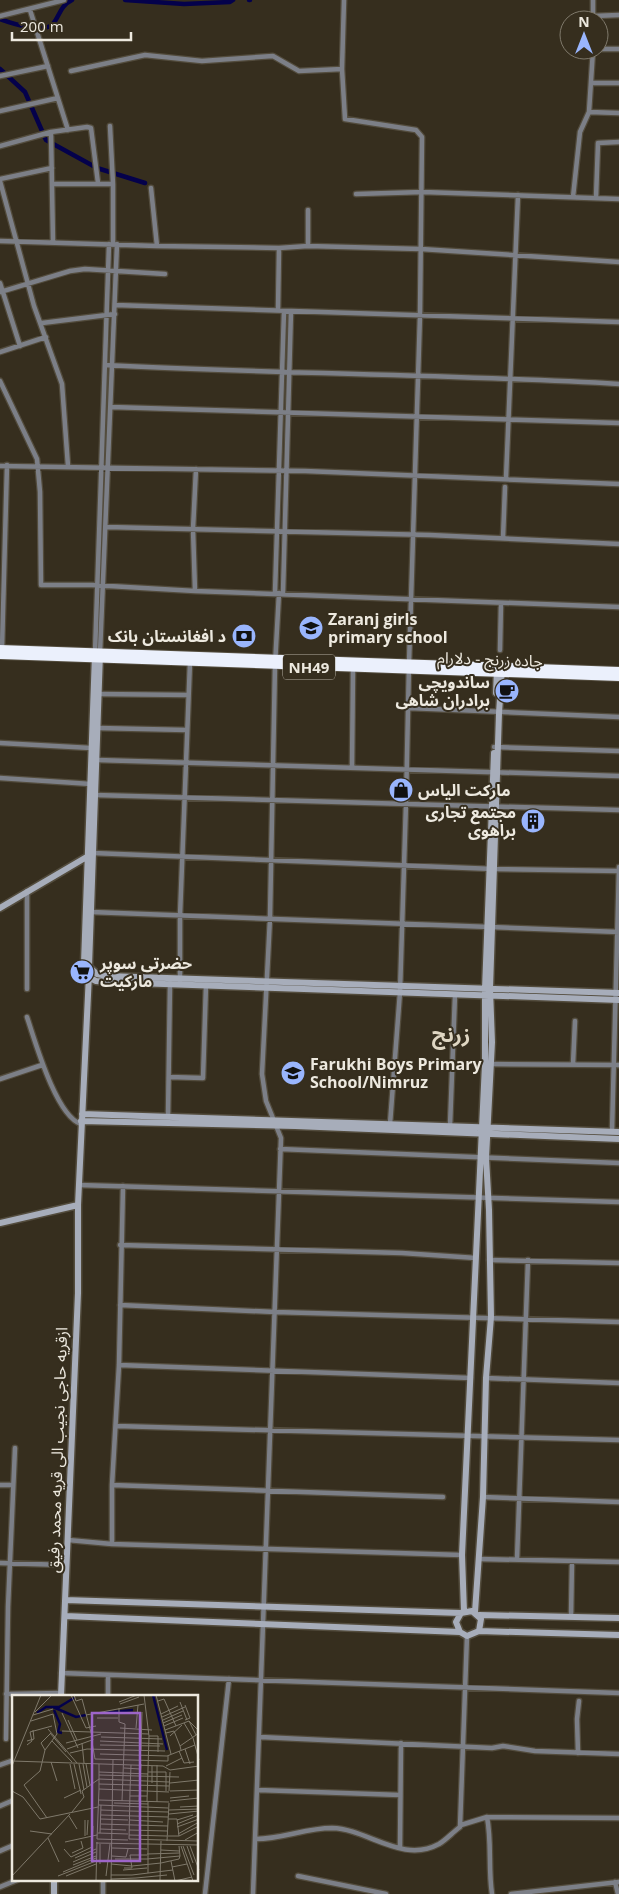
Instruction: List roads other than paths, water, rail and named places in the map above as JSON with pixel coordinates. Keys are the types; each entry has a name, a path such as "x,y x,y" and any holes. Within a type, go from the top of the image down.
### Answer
{"highway":[{"name":"جاده زرنج - دلارام","path":"1,651 500,670 619,671"},
{"name":"جاده زرنج - دلارام","path":"275,662 353,669 408,667"},
{"name":"جاده زرنج - دلارام","path":"500,670 619,678"}],"main road":[{"path":"97,656 98,728 84,963 96,981 170,983 180,981 206,985 265,985"},
{"path":"90,973 91,748 97,656"},
{"path":"460,1632 456,1622 462,1612 462,1555 476,1258 477,1198 483,1157 488,1064 487,992 491,927 493,806 500,670"},
{"path":"0,908 90,855"},
{"path":"90,973 107,976 265,985 617,996"},
{"name":"ازقریه حاجی نجیب الی قریه محمد رفیق","path":"61,1695 78,1293 78,1205 90,973"},
{"path":"400,989 455,995 487,992"},
{"path":"82,1120 168,1117 275,1123 484,1130 616,1132"},
{"path":"82,1120 450,1126 619,1139"},
{"path":"479,1631 482,1623 477,1613 490,1317 488,1260 489,1198 483,1157"},
{"path":"0,1223 78,1205"},
{"path":"65,1600 619,1618"},
{"path":"65,1616 264,1622 460,1632 467,1636 479,1631 619,1635"}],"street":[{"path":"0,16 64,0"},
{"path":"344,0 342,69 344,119 420,132 423,192 400,989 390,1124"},
{"path":"30,10 68,130"},
{"path":"71,71 145,55 202,60 273,56 298,71 342,69"},
{"path":"573,197 580,132 589,112 592,60"},
{"path":"0,76 48,66"},
{"path":"591,83 619,83"},
{"path":"0,111 58,98"},
{"path":"589,112 619,113"},
{"path":"97,656 105,586 115,314 116,271 113,244 113,184 110,126"},
{"path":"0,146 51,132 91,128 98,183"},
{"path":"51,132 52,242"},
{"path":"596,198 598,143 619,142"},
{"path":"52,168 0,180 29,285 62,384 68,466"},
{"path":"52,184 113,184"},
{"path":"152,188 158,246"},
{"path":"356,194 423,192 619,199"},
{"path":"506,478 518,195"},
{"path":"308,210 308,246"},
{"path":"0,241 158,246 279,248 308,246 421,249 619,262"},
{"path":"97,656 96,586 106,365 108,271 113,244"},
{"path":"279,248 282,372 277,531 279,593"},
{"path":"1,291 29,285 70,271 165,274"},
{"path":"0,283 20,346"},
{"path":"115,305 619,322"},
{"path":"253,1894 281,1138 266,1101 262,1074 265,985 270,918 275,662 285,532 291,311"},
{"path":"42,323 115,314"},
{"path":"0,352 46,337"},
{"path":"106,365 282,372 419,374 619,384"},
{"path":"0,380 37,459 40,492 41,585 279,593 412,600 619,606"},
{"path":"111,407 619,423"},
{"path":"1,651 7,465"},
{"path":"0,466 38,465 287,470 619,484"},
{"path":"195,591 193,529 196,469"},
{"path":"503,538 505,487"},
{"path":"107,526 503,538 619,544"},
{"path":"500,650 501,603"},
{"path":"180,981 180,916 190,659"},
{"path":"352,768 353,669"},
{"path":"99,694 188,695"},
{"path":"409,708 619,717"},
{"path":"98,728 187,730"},
{"path":"0,743 91,748"},
{"path":"496,747 619,750"},
{"path":"96,760 619,776"},
{"path":"0,778 91,784"},
{"path":"95,795 619,810"},
{"path":"90,855 271,858 404,865 619,871"},
{"path":"616,1132 619,867"},
{"path":"27,891 27,989"},
{"path":"91,912 618,932"},
{"path":"168,1117 170,983"},
{"path":"169,1077 203,1078 206,985"},
{"path":"450,1126 455,995"},
{"path":"27,1017 42,1065 73,1120 82,1120"},
{"path":"574,1064 575,1021"},
{"path":"488,1064 616,1065"},
{"path":"0,1079 42,1065"},
{"path":"280,1150 619,1163"},
{"path":"79,1185 619,1202"},
{"path":"112,1544 112,1485 119,1365 120,1245 123,1186"},
{"path":"120,1245 277,1249 476,1258"},
{"path":"488,1260 619,1263"},
{"path":"517,1559 528,1260"},
{"path":"120,1305 274,1312 473,1316 619,1322"},
{"path":"119,1365 470,1378"},
{"path":"486,1378 619,1383"},
{"path":"116,1426 485,1438 521,1436 619,1440"},
{"path":"6,1739 15,1448"},
{"path":"0,1485 13,1485"},
{"path":"112,1485 443,1497"},
{"path":"483,1497 619,1502"},
{"path":"68,1540 112,1544 265,1550 462,1555"},
{"path":"479,1559 619,1562"},
{"path":"571,1617 572,1561"},
{"path":"0,1563 65,1565"},
{"path":"461,1825 467,1636"},
{"path":"61,1673 619,1693"},
{"path":"108,1675 108,1695"},
{"path":"205,1894 229,1679"},
{"path":"6,1694 61,1695"},
{"path":"578,1753 579,1701"},
{"path":"0,1723 6,1720"},
{"path":"260,1737 463,1745 492,1748 503,1746 535,1751 619,1754"},
{"path":"400,1743 400,1848"},
{"path":"0,1765 12,1761"},
{"path":"258,1790 400,1795"},
{"path":"0,1806 12,1801"},
{"path":"256,1839 270,1839 306,1830 335,1828 351,1830 381,1844 400,1848 427,1848 440,1844 461,1825 487,1817 619,1818"},
{"path":"487,1817 490,1832 489,1872 492,1894"},
{"path":"0,1850 12,1846"},
{"path":"298,1876 386,1894"},
{"path":"0,1887 12,1882"},
{"path":"511,1894 617,1882 618,1894"}],"waterway":[{"path":"0,19 27,27 49,27 65,5 72,0"},
{"path":"125,0 184,4 230,2 233,0"},
{"path":"0,69 25,92 46,140 97,168 145,183"}],"place":[{"name":"Zaranj girls primary school","path":"311,628"},
{"name":"د افغانستان بانک","path":"244,636"},
{"name":"ساندویچی برادران شاهی","path":"507,691"},
{"name":"مارکت الیاس","path":"401,790"},
{"name":"مجتمع تجاری براهوی","path":"533,821"},
{"name":"حضرتی سوپر مارکیت","path":"82,972"},
{"name":"Farukhi Boys Primary School/Nimruz","path":"293,1073"}],"district":[{"name":"زرنج","path":"451,1034"}]}
